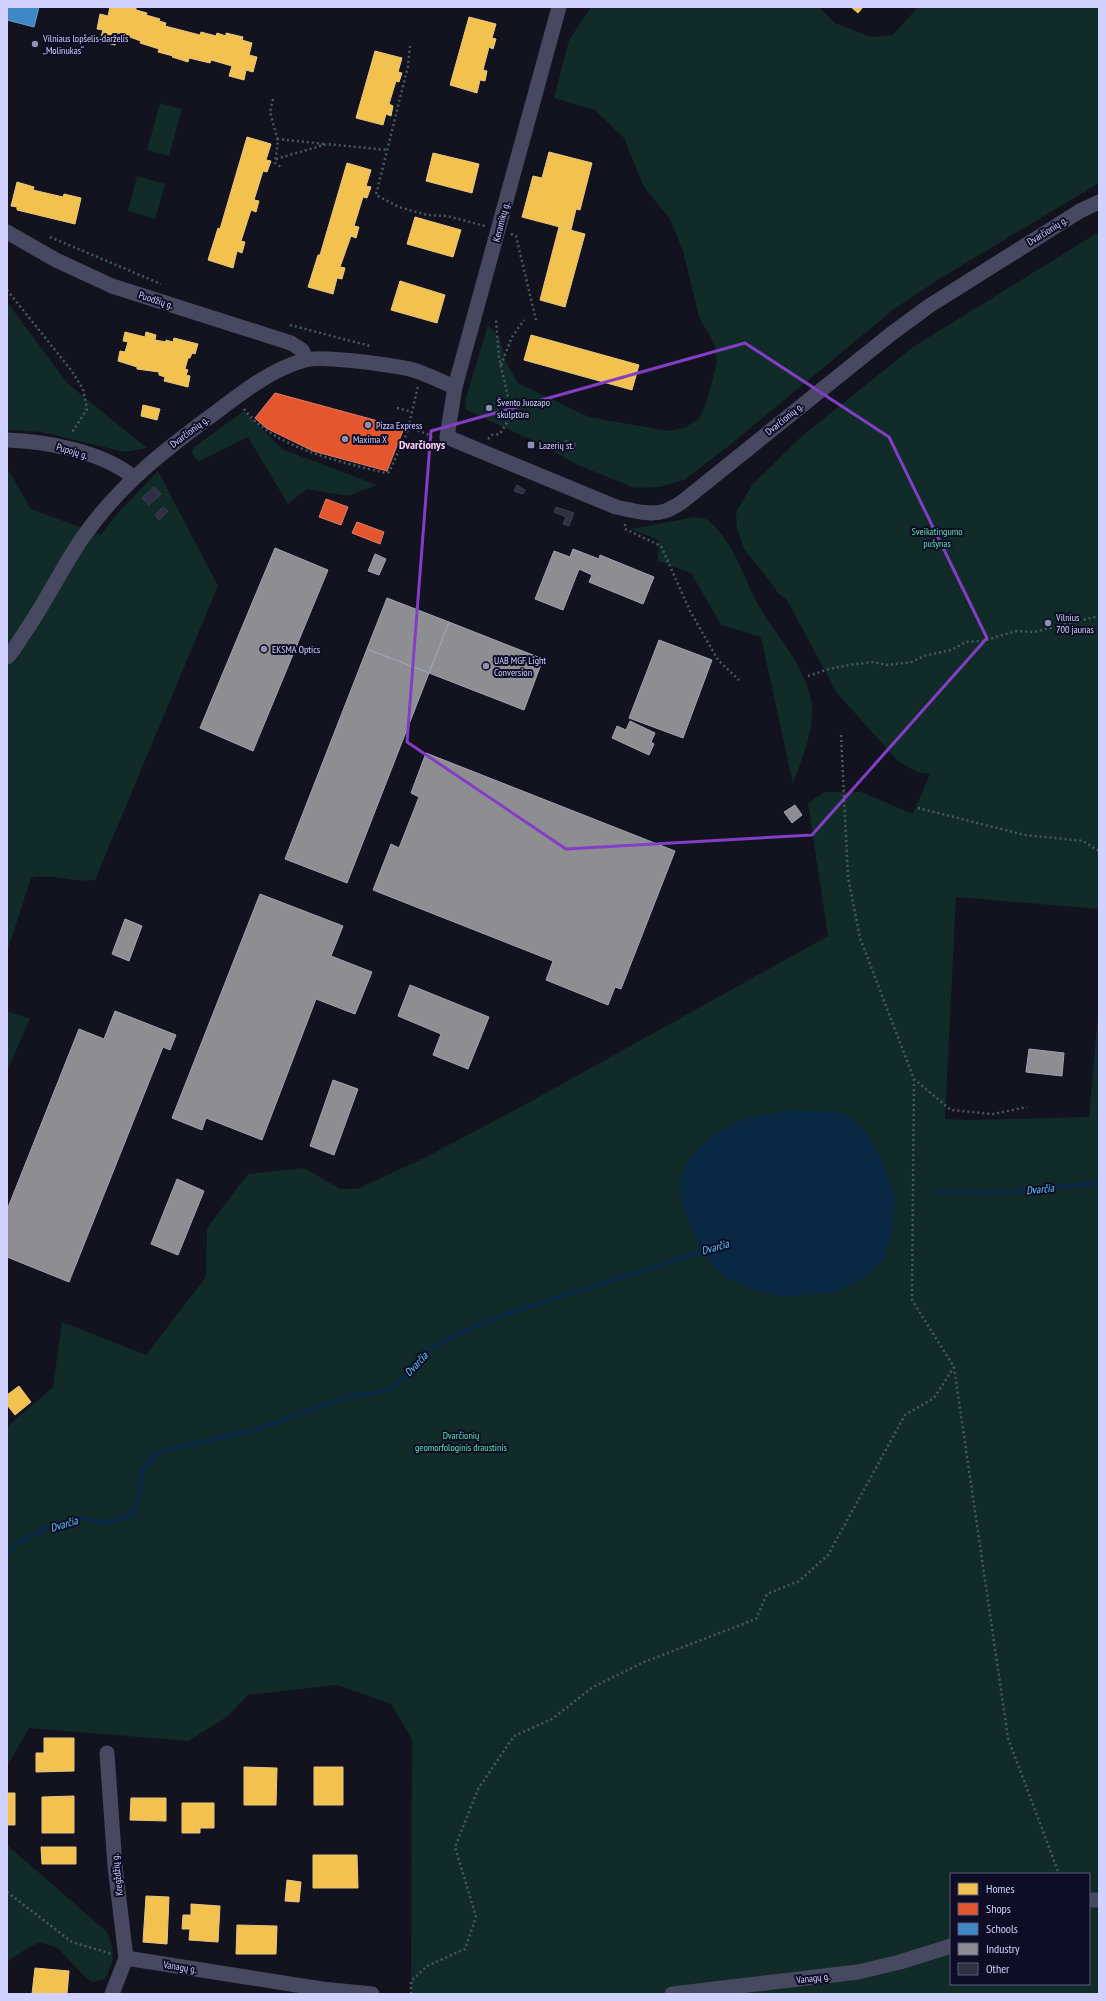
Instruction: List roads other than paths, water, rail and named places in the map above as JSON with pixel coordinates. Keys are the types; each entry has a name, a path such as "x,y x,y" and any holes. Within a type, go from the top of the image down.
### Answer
{"street":[{"name":"Keramikų g.","path":"442,440 455,387 559,7"},
{"name":"Dvarčionių g.","path":"442,440 482,452 623,508 651,513 666,511 682,502 884,339 929,306 1080,211 1099,202"},
{"name":"Puodžių g.","path":"7,232 56,260 112,286 291,343 302,350 306,359"},
{"name":"Dvarčionių g.","path":"7,657 36,617 62,568 103,510 133,478 172,444 235,398 278,370 306,359 337,360 410,369 455,387"},
{"name":"Pupojų g.","path":"7,440 30,441 60,446 123,469 133,478"},
{"name":"Kregždžių g.","path":"107,1753 115,1866 126,1958 112,1994"},
{"name":"Vanagų g.","path":"672,1994 858,1972 900,1962 950,1946"},
{"name":"Vanagų g.","path":"126,1958 321,1991 372,1994"}],"water":[{"path":"793,1110 844,1113 864,1130 882,1160 895,1197 892,1230 885,1258 862,1280 833,1293 784,1297 757,1291 727,1278 710,1264 701,1251 687,1217 680,1194 681,1175 690,1157 714,1135 742,1119"}],"waterway":[{"name":"Dvarčia","path":"933,1192 997,1193 1099,1183"},
{"name":"Dvarčia","path":"7,1556 17,1543 56,1524 80,1518 108,1523 132,1515 140,1496 141,1472 158,1452 255,1430 347,1397 386,1391 410,1373 425,1352 460,1333 509,1313 707,1250"}],"place":[{"name":"Vilniaus lopšelis-darželis „Molinukas“","path":"35,44"},
{"name":"Švento Juozapo skulptūra","path":"489,408"},
{"name":"Pizza Express","path":"368,425"},
{"name":"Maxima X","path":"345,439"},
{"name":"Lazerių st.","path":"531,445"},
{"name":"Vilnius 700 jaunas","path":"1048,623"},
{"name":"EKSMA Optics","path":"264,649"},
{"name":"UAB MGF Light Conversion","path":"486,666"}],"district":[{"name":"Dvarčionys","path":"422,444"}],"park label":[{"name":"Sveikatingumo pušynas","path":"937,536"},
{"name":"Dvarčionių geomorfologinis draustinis","path":"461,1440"}]}
